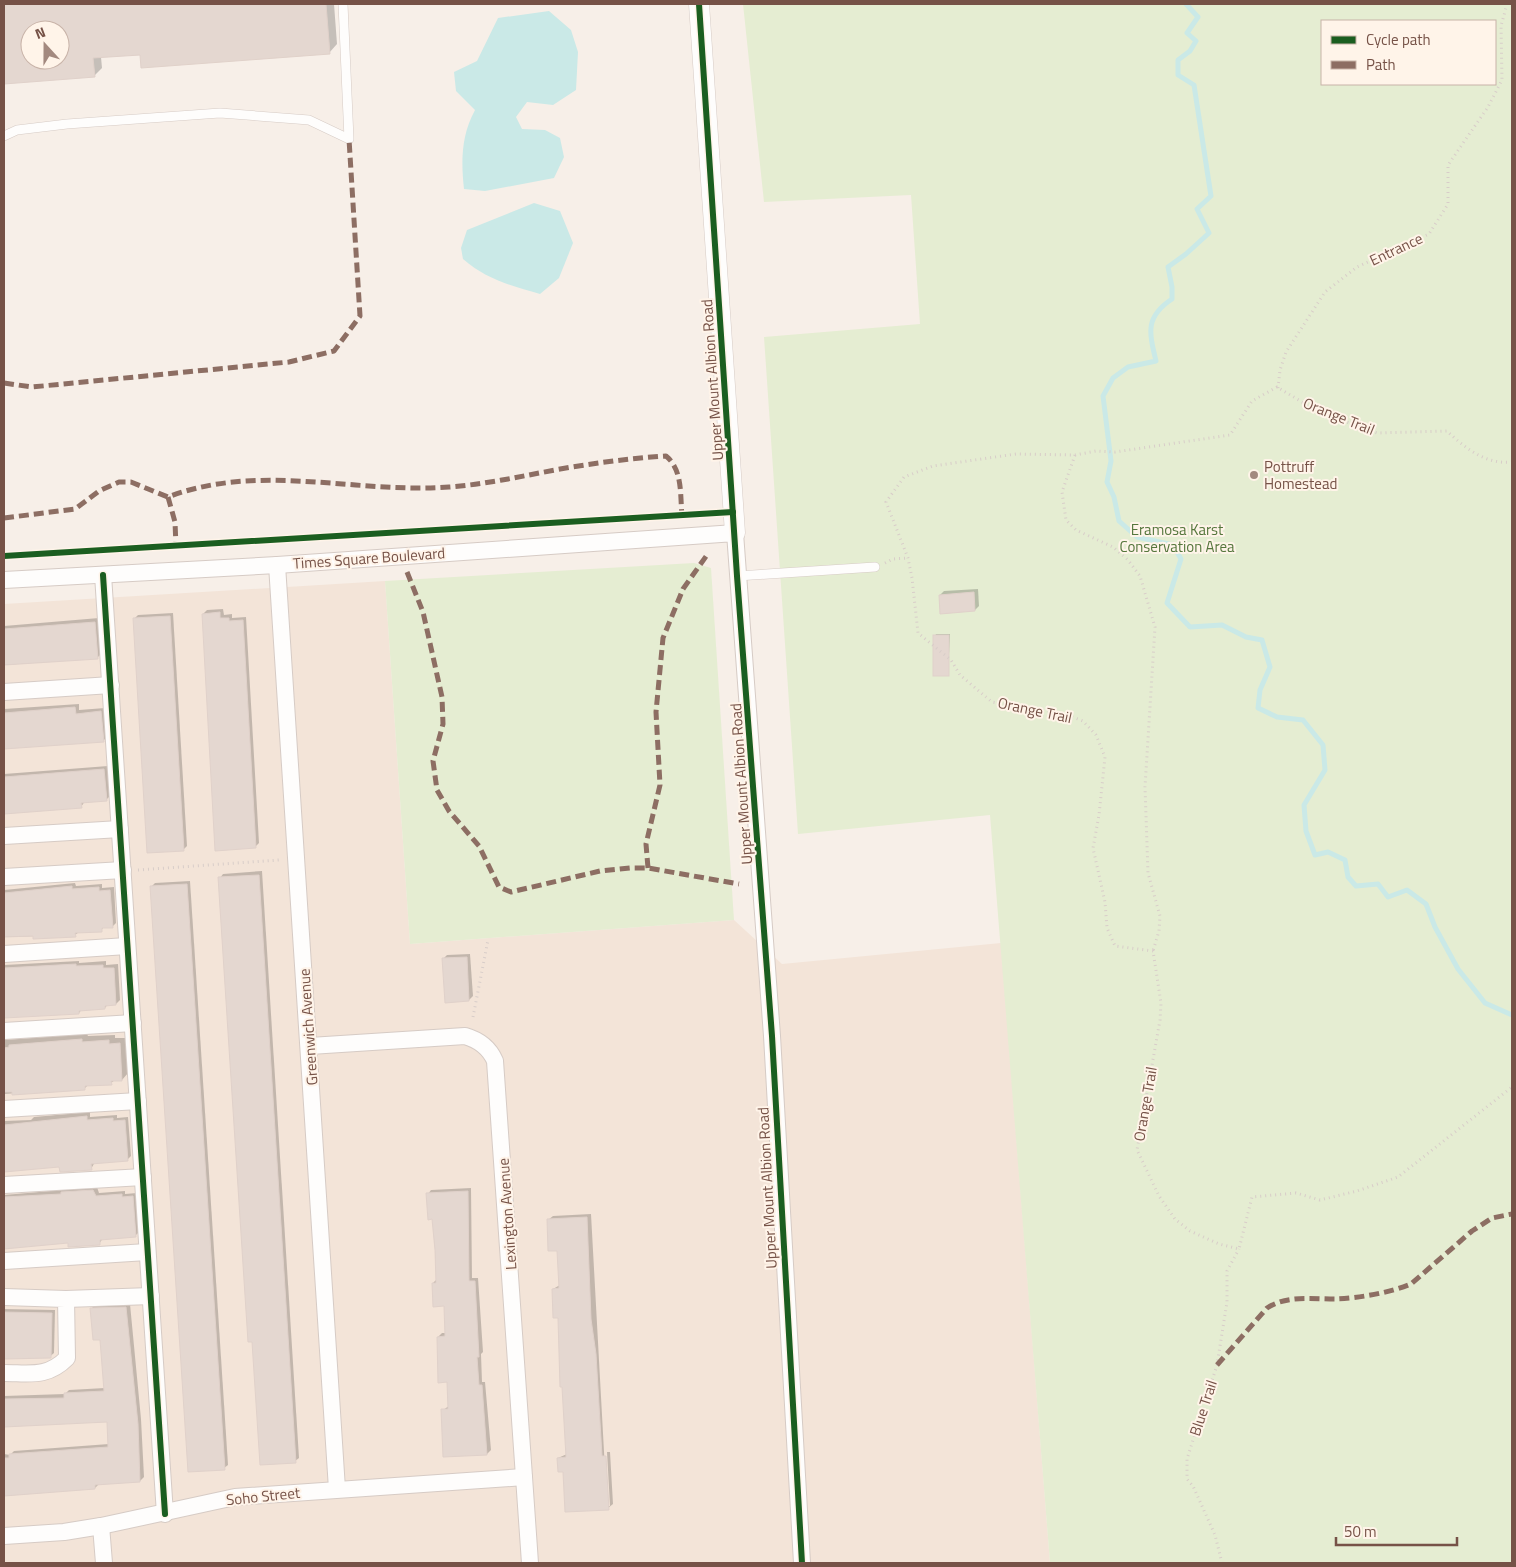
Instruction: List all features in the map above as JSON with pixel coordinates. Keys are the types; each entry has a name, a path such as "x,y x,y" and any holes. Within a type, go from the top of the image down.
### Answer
{"street":[{"name":"Upper Mount Albion Road","path":"699,4 737,576 772,1036 802,1563"},
{"name":"Times Square Boulevard","path":"4,580 277,565 735,533"},
{"name":"Greenwich Avenue","path":"277,565 310,1046 337,1489"},
{"path":"103,575 120,829 128,870 127,946 165,1514"},
{"path":"4,692 111,685"},
{"path":"4,836 120,829"},
{"path":"4,877 128,870"},
{"path":"4,954 127,946"},
{"path":"4,1031 133,1023"},
{"name":"Lexington Avenue","path":"310,1046 465,1036 476,1039 491,1052 495,1061 498,1078 530,1563"},
{"path":"4,1108 138,1101"},
{"path":"4,1185 143,1177"},
{"path":"4,1261 147,1252"},
{"path":"4,1297 66,1299 151,1296"},
{"path":"4,1373 43,1374 57,1368 67,1358 66,1299"},
{"name":"Soho Street","path":"4,1536 64,1532 101,1526 165,1514 235,1497 524,1477"},
{"path":"101,1526 104,1563"}],"lane":[{"path":"4,136 17,130 66,124 220,114 309,120 349,138 343,4"},
{"path":"737,576 875,568"}],"path":[{"path":"1277,387 1282,392"},
{"path":"1076,455 1062,492 1066,520 1076,530 1113,547 1128,560 1140,576 1154,627 1145,788 1148,873 1160,916 1159,932 1153,951"},
{"path":"875,568 893,559 908,558"},
{"path":"128,870 280,860"},
{"path":"473,1017 488,940"},
{"path":"1239,1249 1252,1197 1296,1193 1320,1200 1356,1191 1398,1177 1512,1087"}],"shaded area":[{"path":"385,581 410,944 734,920 782,964 1001,943 1050,1563 4,1563 4,604"}],"green space":[{"name":"Eramosa Karst Conservation Area","path":"743,4 1512,4 1512,1563 1050,1563 990,815 798,834 764,337 920,324 911,195 764,202"},
{"path":"694,563 711,568 734,920 410,944 385,581"}],"water":[{"path":"549,11 571,30 578,52 576,90 553,105 527,102 516,117 522,129 545,130 560,138 564,157 554,178 485,191 464,189 463,149 467,129 475,110 456,91 454,72 477,61 498,18"},
{"path":"534,203 560,211 573,243 559,278 540,294 509,285 481,272 463,259 461,248 467,230"}],"building":[{"path":"4,4 326,4 330,54 141,68 140,55 93,58 95,77 4,84"},
{"path":"974,592 975,611 940,614 939,595"},
{"path":"220,612 220,618 229,618 229,621 243,620 256,848 215,851 202,614"},
{"path":"170,616 184,851 147,853 133,618"},
{"path":"95,622 98,659 4,665 4,629"},
{"path":"933,635 949,635 949,676 933,676"},
{"path":"75,707 76,714 101,711 104,742 4,749 4,713"},
{"path":"104,769 107,801 81,803 82,808 4,814 4,777"},
{"path":"259,875 296,1463 260,1465 252,1342 248,1342 218,877"},
{"path":"187,884 225,1470 188,1472 150,886"},
{"path":"72,886 72,889 99,887 99,891 110,890 113,928 102,928 102,932 75,933 76,937 33,939 33,936 4,937 4,893"},
{"path":"467,957 469,1001 445,1003 442,958"},
{"path":"76,964 76,966 103,965 103,968 114,968 116,1005 105,1006 105,1009 79,1011 79,1014 4,1018 4,968"},
{"path":"82,1039 82,1042 109,1040 109,1044 120,1043 122,1081 111,1081 112,1085 85,1086 85,1090 12,1095 12,1092 4,1092 4,1048 9,1047 9,1045"},
{"path":"87,1116 87,1120 113,1118 113,1121 125,1120 128,1161 91,1164 92,1170 60,1172 59,1167 4,1172 4,1125"},
{"path":"93,1190 96,1196 122,1194 122,1197 133,1196 136,1237 100,1240 100,1245 68,1247 68,1243 4,1249 4,1197"},
{"path":"468,1191 469,1281 475,1281 479,1357 477,1357 479,1385 482,1385 487,1455 443,1457 441,1409 448,1409 447,1382 438,1383 437,1337 445,1336 444,1306 433,1307 432,1283 436,1283 435,1250 432,1219 428,1220 426,1193"},
{"path":"587,1217 591,1319 596,1354 602,1456 606,1456 609,1510 565,1512 563,1472 558,1472 557,1458 566,1457 562,1387 560,1387 558,1318 553,1318 552,1289 559,1288 557,1251 548,1251 547,1219"},
{"path":"126,1307 138,1424 140,1482 95,1485 95,1489 4,1496 4,1458 9,1458 9,1454 108,1447 107,1422 4,1427 4,1399 64,1398 64,1393 104,1391 100,1340 93,1340 90,1308"},
{"path":"4,1312 52,1313 51,1358 4,1359"}],"waterway":[{"path":"1186,4 1198,17 1187,33 1196,41 1190,51 1178,60 1178,75 1194,85 1211,196 1197,209 1209,233 1168,267 1172,299 1157,312 1151,326 1156,361 1128,367 1113,378 1103,396 1111,461 1107,482 1114,497 1119,521 1137,537 1173,545 1181,559 1167,603 1190,627 1222,625 1246,637 1262,640 1270,667 1260,690 1258,708 1277,717 1303,720 1323,745 1325,770 1304,805 1306,831 1315,855 1328,852 1345,860 1348,877 1356,886 1378,884 1388,897 1407,890 1426,904 1435,927 1458,969 1485,1003 1512,1015"}],"marked path":[{"path":"4,383 32,387 289,362 334,351 360,316 349,139"},
{"path":"4,518 75,509 99,491 119,482 131,482 168,497 202,487 272,480 378,487 449,487 465,486 595,463 666,456 675,468 678,476 682,516"},
{"path":"168,497 175,522 176,546"},
{"path":"648,868 646,844 660,785 656,712 663,638 683,589 707,555"},
{"path":"407,572 423,612 442,697 443,724 433,761 437,790 449,811 479,846 499,887 511,892 600,871 630,868 648,868 739,884"},
{"path":"1217,1365 1267,1308 1291,1299 1335,1299 1364,1296 1411,1284 1472,1231 1492,1218 1512,1214"}],"cycle path":[{"path":"699,4 737,576 772,1036 802,1563"},
{"path":"4,556 733,512"},
{"path":"103,575 165,1514"}],"place":[{"name":"Pottruff Homestead","path":"1254,475"}]}
